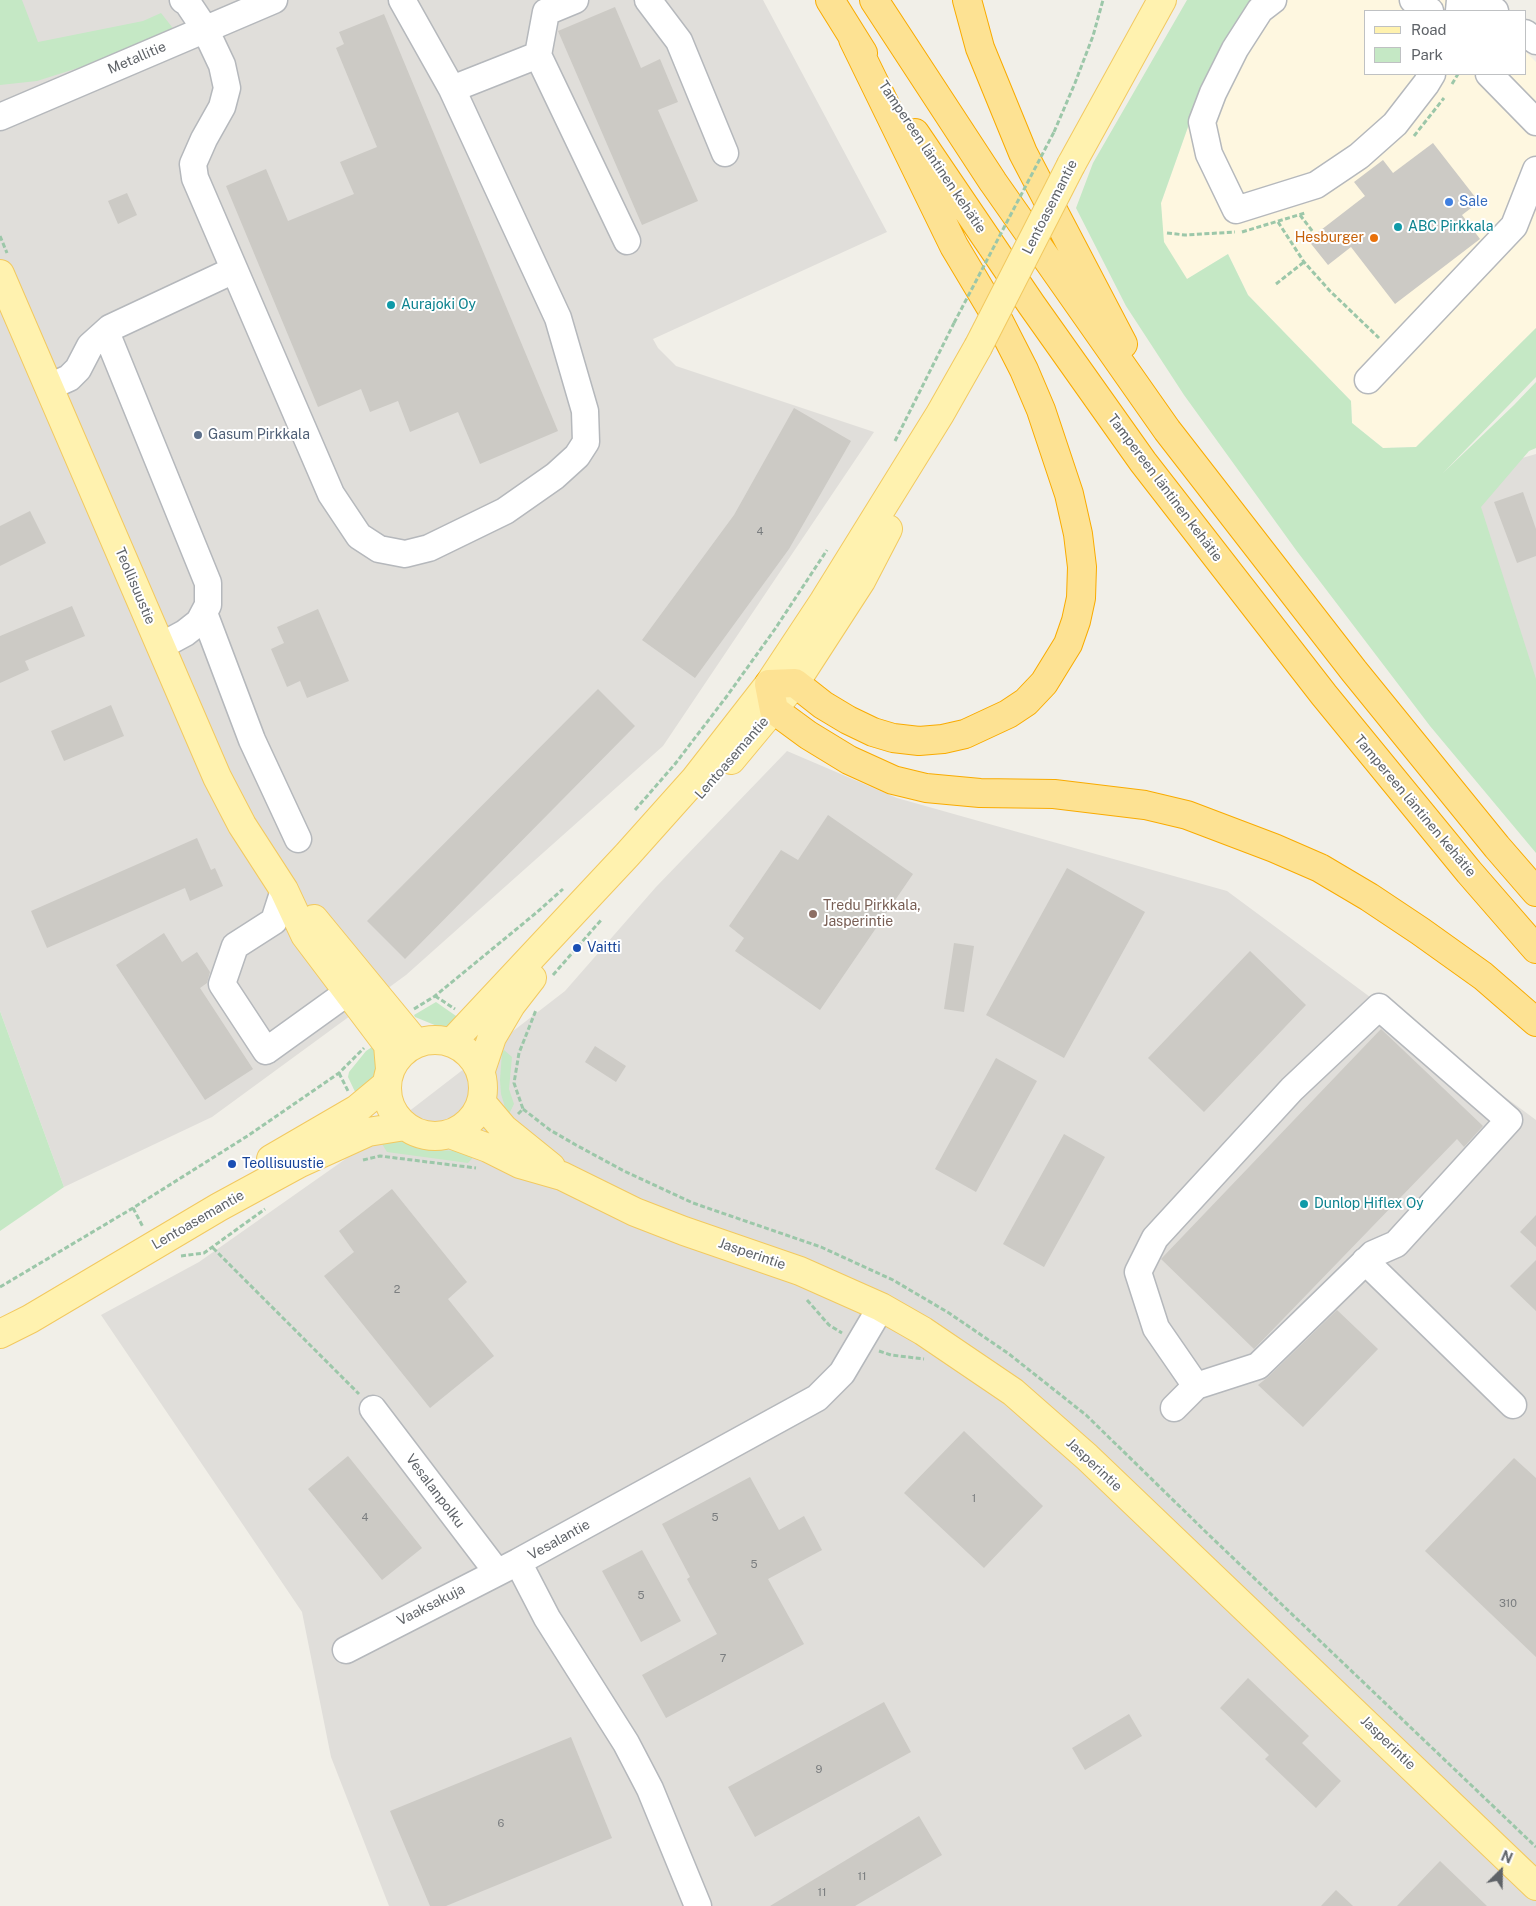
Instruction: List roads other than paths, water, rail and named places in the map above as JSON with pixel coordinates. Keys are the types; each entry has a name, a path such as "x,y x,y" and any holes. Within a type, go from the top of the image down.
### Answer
{"highway":[{"name":"Tampereen läntinen kehätie","path":"830,0 853,39 981,232 1143,462 1330,703 1469,872 1536,949"},
{"path":"874,0 998,190 1167,430 1354,671 1536,892"},
{"path":"967,0 980,48 1023,153 1167,430"},
{"path":"853,39 954,246 1000,323 1024,370 1041,410 1066,485 1078,534 1082,567 1081,598 1068,644 1044,683 1026,702 1008,714 964,734 943,739 919,740 894,738 873,732 832,710 795,683 769,684 774,710 808,735 849,760 893,780 926,788 980,793 1054,794 1145,805 1187,815 1228,829 1320,868 1369,897 1482,976 1536,1022"}],"main road":[{"name":"Lentoasemantie","path":"452,1042 627,855 695,779 769,684 824,601 940,414 978,347 1072,165 1162,0"},
{"name":"Teollisuustie","path":"0,274 217,776 242,824 284,890 305,935 348,992 389,1028 416,1043"},
{"name":"Lentoasemantie","path":"480,1070 492,1037 512,1005 539,969 707,787 795,683 861,581 908,491 940,414"},
{"name":"Teollisuustie","path":"284,890 320,924 389,1028 388,1076"},
{"path":"434,1040 452,1042 464,1048 474,1058 480,1070 484,1081 482,1103 475,1117 464,1128 440,1136 422,1135 405,1126 394,1114 388,1100 388,1076 401,1054 416,1043 434,1040"},
{"name":"Lentoasemantie","path":"0,1334 30,1319 150,1238 357,1110 388,1076"},
{"name":"Jasperintie","path":"482,1103 488,1154"},
{"name":"Lentoasemantie","path":"0,1321 22,1306 150,1238 219,1207 308,1160 368,1132 405,1126"},
{"name":"Jasperintie","path":"450,1134 488,1154 562,1176 635,1212 800,1271 881,1307 923,1331 1013,1392 1087,1458 1536,1886"}],"street":[{"path":"183,0 187,2 205,29 222,65 226,88 222,107 204,139 194,164 195,178 331,494 359,536 379,549 405,554 429,548 505,511 555,476 577,456 586,442 585,411 558,318 452,89 402,0"},
{"name":"Metallitie","path":"0,117 274,0"},
{"path":"575,0 546,12 538,55 627,241"},
{"path":"648,0 679,41 725,153"},
{"path":"1273,0 1260,10 1235,50 1213,93 1202,122 1209,154 1236,210 1316,185 1358,156 1395,124 1431,75"},
{"path":"1414,0 1429,10"},
{"path":"1480,0 1494,10"},
{"path":"1526,34 1536,42"},
{"path":"452,89 538,55"},
{"path":"1490,75 1536,122"},
{"path":"1368,380 1514,226 1536,170"},
{"path":"49,388 69,378 78,369 90,346 110,328 234,270"},
{"path":"106,332 208,583 208,605 199,622 185,633 161,646"},
{"path":"204,613 252,740 298,839"},
{"path":"284,890 274,921 235,946 222,984 266,1051 348,992"},
{"path":"1174,1408 1196,1386 1258,1366 1365,1261 1373,1254 1396,1244 1509,1120 1378,1007 1292,1089 1156,1238 1138,1272 1156,1328 1196,1386"},
{"path":"1365,1261 1513,1405"},
{"name":"Vesalantie","path":"698,1906 665,1822 626,1743 547,1618 507,1567 817,1398 842,1373 881,1307"},
{"name":"Vesalanpolku","path":"373,1409 507,1567"},
{"name":"Vaaksakuja","path":"346,1650 507,1567"}],"place":[{"name":"Sale","path":"1449,202"},
{"name":"ABC Pirkkala","path":"1398,227"},
{"name":"Hesburger","path":"1374,238"},
{"name":"Aurajoki Oy","path":"391,305"},
{"name":"Gasum Pirkkala","path":"198,435"},
{"name":"Tredu Pirkkala, Jasperintie","path":"813,914"},
{"name":"Vaitti","path":"577,948"},
{"name":"Teollisuustie","path":"232,1164"},
{"name":"Dunlop Hiflex Oy","path":"1304,1204"}]}
